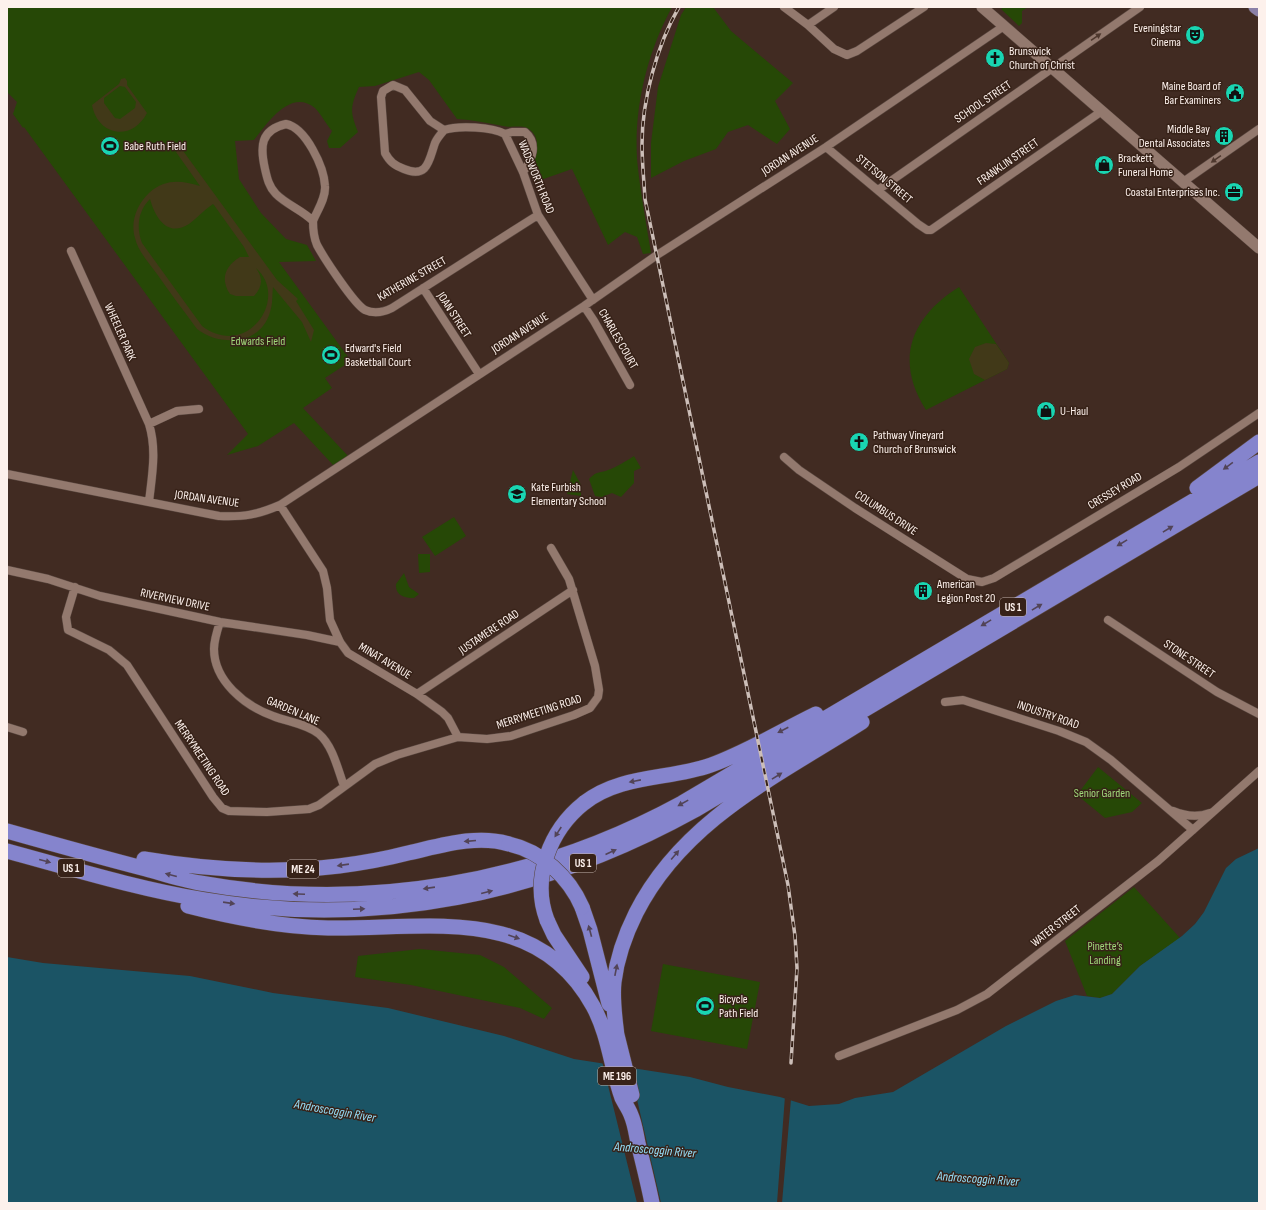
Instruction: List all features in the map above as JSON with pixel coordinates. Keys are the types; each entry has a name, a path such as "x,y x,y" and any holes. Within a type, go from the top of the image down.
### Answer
{"highway":[{"path":"1156,523 1164,512 1172,505 1259,442"},
{"name":"US 1","path":"7,831 95,856 198,882 272,892 341,895 397,892 471,881 520,870 568,854 638,826 682,803 1259,462"},
{"name":"US 1","path":"7,851 136,886 182,896 232,904 282,908 331,910 430,902 481,893 531,880 602,856 672,823 1259,476"},
{"path":"611,1036 614,987 622,945 631,922 651,887 680,849 722,811 953,664 979,641"},
{"path":"611,1036 597,1001 560,944 547,920 544,910 541,890 543,870 548,854 561,827 569,817 584,804 602,792 623,783 674,774 711,765 853,695 870,692"},
{"name":"ME 24","path":"95,856 131,857 216,869 276,870 340,866 462,841 483,840 509,844 528,851 552,866 571,887 582,907 590,930 611,1036"},
{"path":"136,886 153,896 220,914 274,924 342,928 461,926 499,932 532,945 560,965 589,999 611,1036"},
{"name":"ME 196","path":"611,1036 633,1096 632,1116 652,1203"}],"main road":[{"path":"1255,7 1259,10"}],"street":[{"path":"784,7 808,25 834,49 847,55 857,51 924,7"},
{"path":"808,25 834,7"},
{"name":"SCHOOL STREET","path":"878,190 1140,7"},
{"path":"988,9 1004,26 1053,67 1259,248"},
{"name":"JORDAN AVENUE","path":"7,474 219,516 239,517 259,514 280,505 584,306 657,255 826,147 1004,26"},
{"path":"393,86 405,90 430,121 444,130 435,143 431,157 425,169 414,171 395,166 389,161 385,153 380,98 383,91 393,86"},
{"name":"FRANKLIN STREET","path":"927,230 931,230 1102,111"},
{"path":"281,125 292,125 303,134 321,170 325,193 313,221 307,215 281,199 270,188 262,148 266,136 281,125"},
{"name":"WADSWORTH ROAD","path":"444,130 456,128 494,130 505,134 523,172 538,215 593,300"},
{"path":"1183,182 1259,129"},
{"path":"505,134 512,132 525,132 531,137 533,144 531,158 523,172"},
{"name":"STETSON STREET","path":"826,147 927,230"},
{"name":"KATHERINE STREET","path":"313,221 316,244 356,300 366,310 373,312 386,311 538,215"},
{"name":"WHEELER PARK","path":"71,251 149,424 153,437 154,453 149,502"},
{"name":"JOAN STREET","path":"423,288 478,374"},
{"name":"CHARLES COURT","path":"584,306 630,385"},
{"path":"149,424 176,411 199,409"},
{"name":"CRESSEY ROAD","path":"979,582 994,578 1179,467 1259,413"},
{"name":"COLUMBUS DRIVE","path":"784,457 799,470 886,528 967,579 979,582"},
{"name":"MINAT AVENUE","path":"280,505 322,571 327,588 330,620 340,642 348,653 417,694 442,712 448,718 458,737"},
{"name":"MERRYMEETING ROAD","path":"75,587 66,617 68,630 108,650 127,665 208,791 222,808 228,811 242,813 309,809 319,805 344,786 386,759 458,737 487,740 511,736 574,715 590,708 595,703 599,690 595,666 573,590 566,572 551,548"},
{"name":"RIVERVIEW DRIVE","path":"7,570 75,587 100,596 220,622 312,636 340,642"},
{"name":"JUSTAMERE ROAD","path":"417,694 573,590"},
{"name":"STONE STREET","path":"1108,620 1217,692 1259,714"},
{"name":"GARDEN LANE","path":"220,622 214,642 215,658 221,674 230,688 255,708 319,734 329,747 344,786"},
{"name":"INDUSTRY ROAD","path":"945,702 963,700 1074,736 1106,756 1193,830"},
{"path":"7,727 23,732"},
{"name":"WATER STREET","path":"839,1056 957,1010 987,994 1110,899 1193,830 1259,771"},
{"name":"INDUSTRY ROAD","path":"1170,809 1188,816 1200,816 1213,812"}],"green space":[{"name":"Edwards Field","path":"7,7 672,7 663,25 649,62 640,100 638,120 637,159 651,253 643,254 637,237 625,232 608,245 572,169 535,182 530,170 535,160 537,142 535,136 527,128 506,127 457,119 429,80 419,72 375,86 359,87 352,110 358,132 340,148 329,148 327,141 332,131 315,108 306,103 297,102 288,105 272,118 254,140 235,141 239,179 261,213 286,239 307,245 316,261 279,262 351,361 325,378 332,388 303,408 348,456 334,466 294,423 258,446 227,455 248,434 13,114 17,102 7,92"},
{"path":"686,7 713,7 731,31 793,83 775,101 790,129 777,144 748,125 728,132 716,149 684,161 651,178 651,143 658,87 681,15"},
{"path":"1004,7 1028,7 1022,11 1022,23 1019,26 1001,9"},
{"path":"959,287 1009,363 1007,369 926,410 916,392 911,374 910,357 912,341 919,326 929,312 942,299"},
{"path":"634,456 641,468 634,471 634,483 621,497 612,493 602,497 595,496 589,479 596,473 615,467"},
{"path":"573,470 581,485 581,496 567,494"},
{"path":"454,517 466,536 435,556 422,537"},
{"path":"418,554 430,554 430,572 419,573"},
{"path":"404,573 409,587 419,594 414,598 401,595 397,591 396,584"},
{"name":"Senior Garden","path":"1098,767 1142,803 1132,812 1105,818 1077,795"},
{"name":"Pinette’s Landing","path":"1134,887 1180,938 1140,966 1112,994 1100,998 1087,996 1065,941"},
{"path":"420,949 480,955 504,967 552,1008 544,1019 520,1008 411,985 355,977 358,956"},
{"name":"Bicycle Path Field","path":"663,964 760,982 747,1049 651,1031"}],"sand":[{"path":"125,78 127,85 147,113 141,122 133,128 116,132 108,129 101,123 95,115 92,105 119,84 121,79","holes":["120,86 125,87 136,102 135,108 120,119 115,118 104,103 104,98"]},
{"path":"181,148 277,280 298,299 296,301 314,330 311,342 302,322 273,287 270,312 265,323 258,331 249,337 239,340 217,339 206,335 197,329 144,257 136,243 133,226 141,202 155,188 167,183 179,182 200,186 176,152","holes":["150,199 152,206 163,224 174,229 181,228 189,224 210,206 213,204 214,205 244,247 249,257 240,257 231,264 228,269 225,283 230,294 236,296 254,296 259,289 261,282 260,275 256,268 265,280 268,294 266,308 259,321 248,330 234,336 219,334 202,326 142,243 139,231 139,220 143,209"]},
{"path":"986,343 996,344 1009,363 1007,369 985,380 974,374 969,359 975,347"}],"water":[{"name":"Androscoggin River","path":"1259,848 1259,1203 7,1203 7,957 43,963 190,976 273,993 388,1008 504,1036 574,1059 690,1077 728,1087 780,1097 809,1106 839,1104 855,1098 893,1092 1006,1026 1056,1001 1075,995 1100,998 1112,994 1140,966 1182,936 1195,924 1204,912 1226,868 1236,859"}],"pier":[{"path":"602,1061 629,1065 661,1203 637,1203"},
{"path":"785,1096 791,1099 782,1203 777,1203"}],"railway":[{"path":"679,7 664,38 652,73 648,91 642,144 645,199 788,885 795,936 797,968 791,1063"}],"place":[{"name":"Eveningstar Cinema","path":"1195,35"},
{"name":"Brunswick Church of Christ","path":"995,58"},
{"name":"Maine Board of Bar Examiners","path":"1235,93"},
{"name":"Middle Bay Dental Associates","path":"1224,136"},
{"name":"Babe Ruth Field","path":"110,146"},
{"name":"Brackett Funeral Home","path":"1104,165"},
{"name":"Coastal Enterprises Inc.","path":"1234,192"},
{"name":"Edward's Field Basketball Court","path":"331,355"},
{"name":"U-Haul","path":"1046,411"},
{"name":"Pathway Vineyard Church of Brunswick","path":"859,442"},
{"name":"Kate Furbish Elementary School","path":"517,494"},
{"name":"American Legion Post 20","path":"923,591"},
{"name":"Bicycle Path Field","path":"705,1006"}]}
